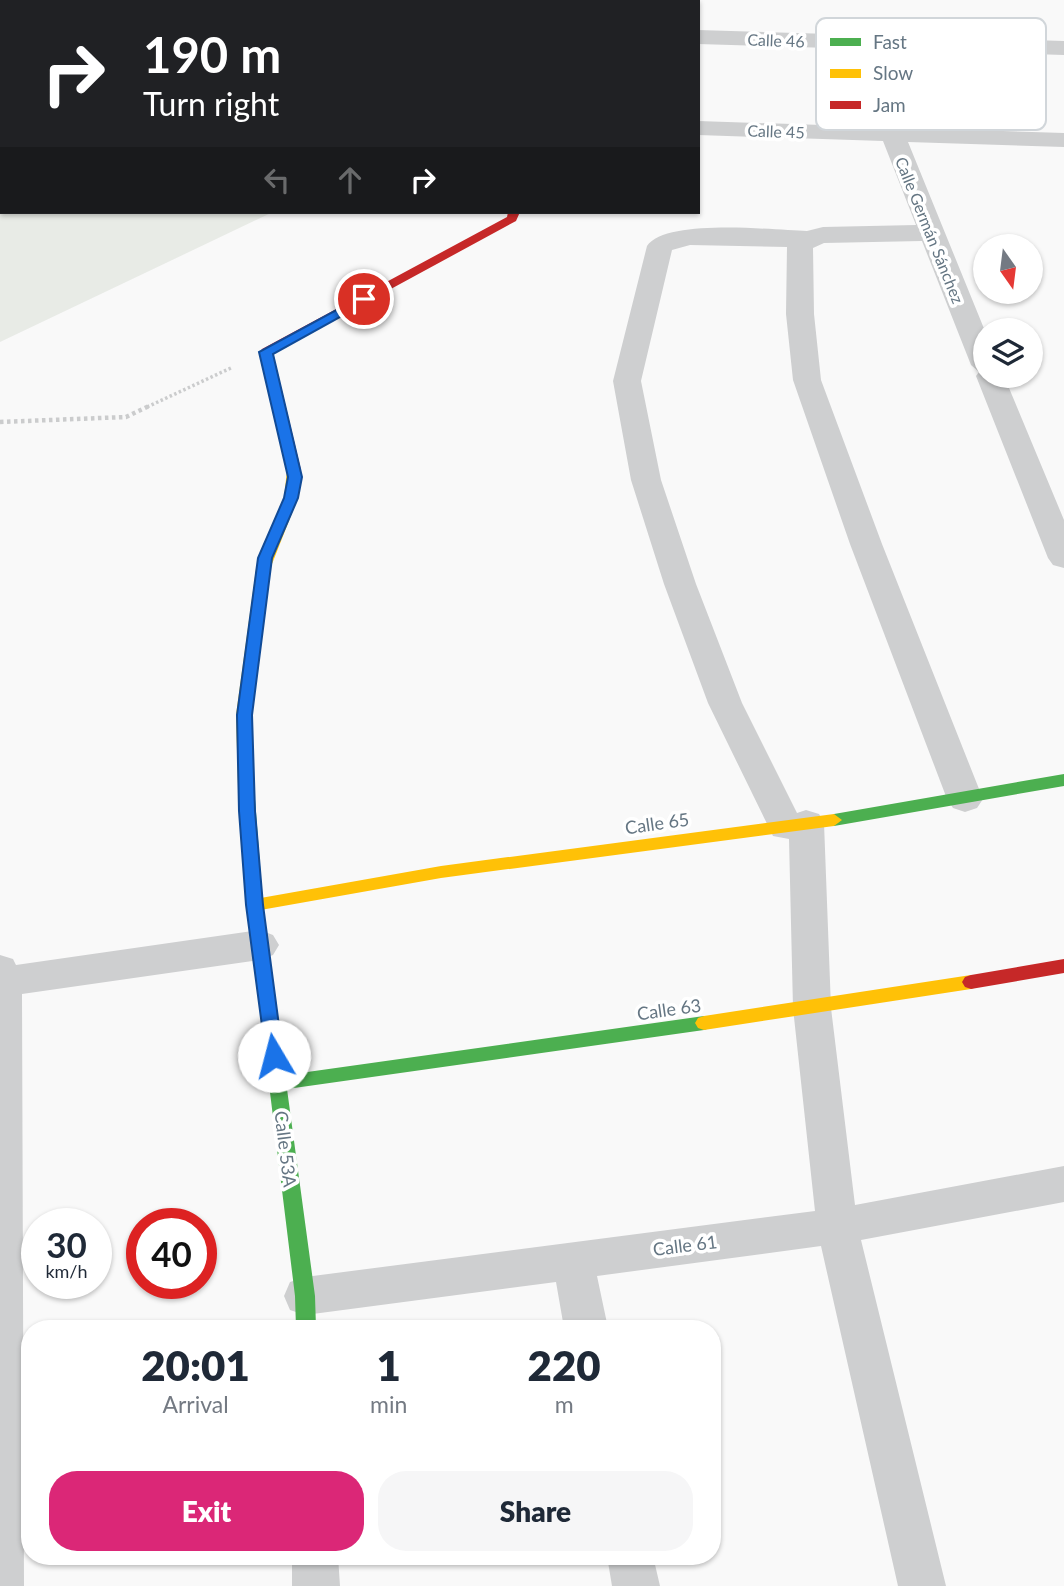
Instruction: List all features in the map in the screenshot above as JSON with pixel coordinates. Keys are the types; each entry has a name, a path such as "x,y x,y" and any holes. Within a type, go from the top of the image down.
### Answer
{"street":[{"name":"Calle 46","path":"700,37 816,41"},
{"name":"Calle 46","path":"1046,47 1064,48"},
{"name":"Calle 45","path":"700,128 1064,140"},
{"name":"Calle Germán Sánchez","path":"892,134 973,336"},
{"path":"266,352 512,219 513,214"},
{"path":"922,1586 837,1226 812,1008 796,825 725,703 680,584 646,481 627,381 660,246 690,237 808,239 823,235 931,233"},
{"path":"808,239 800,246 800,314 807,380 866,544 965,799"},
{"name":"Calle 53A","path":"266,352 295,477 291,498 265,558 244,715 247,811 255,905 306,1312"},
{"path":"995,388 1064,558"},
{"name":"Calle 65","path":"255,905 441,872 796,825 965,799 1064,780"},
{"path":"0,1586 2,976 260,945"},
{"name":"Calle 63","path":"278,1083 812,1008 1064,966"},
{"name":"Calle 61","path":"306,1312 573,1259 1061,1195"},
{"path":"573,1259 584,1320"},
{"path":"315,1565 316,1586"},
{"path":"632,1565 636,1586"}],"path":[{"path":"0,422 126,417 266,352"}],"shaded area":[{"path":"0,214 269,214 0,342"}],"traffic: fast":[{"path":"834,820 1064,780"},
{"path":"246,786 255,905 305,1296 306,1320"},
{"path":"278,1083 704,1023"}],"traffic: slow":[{"path":"246,786 244,715 263,569 291,498 294,470"},
{"path":"255,905 441,872 834,820"},
{"path":"704,1023 971,982"}],"traffic: jam":[{"path":"294,470 266,352 512,219 513,214"},
{"path":"971,982 1064,966"}],"route":[{"path":"274,1056 255,905 247,811 244,715 265,558 291,498 295,477 266,352 364,299"}]}
